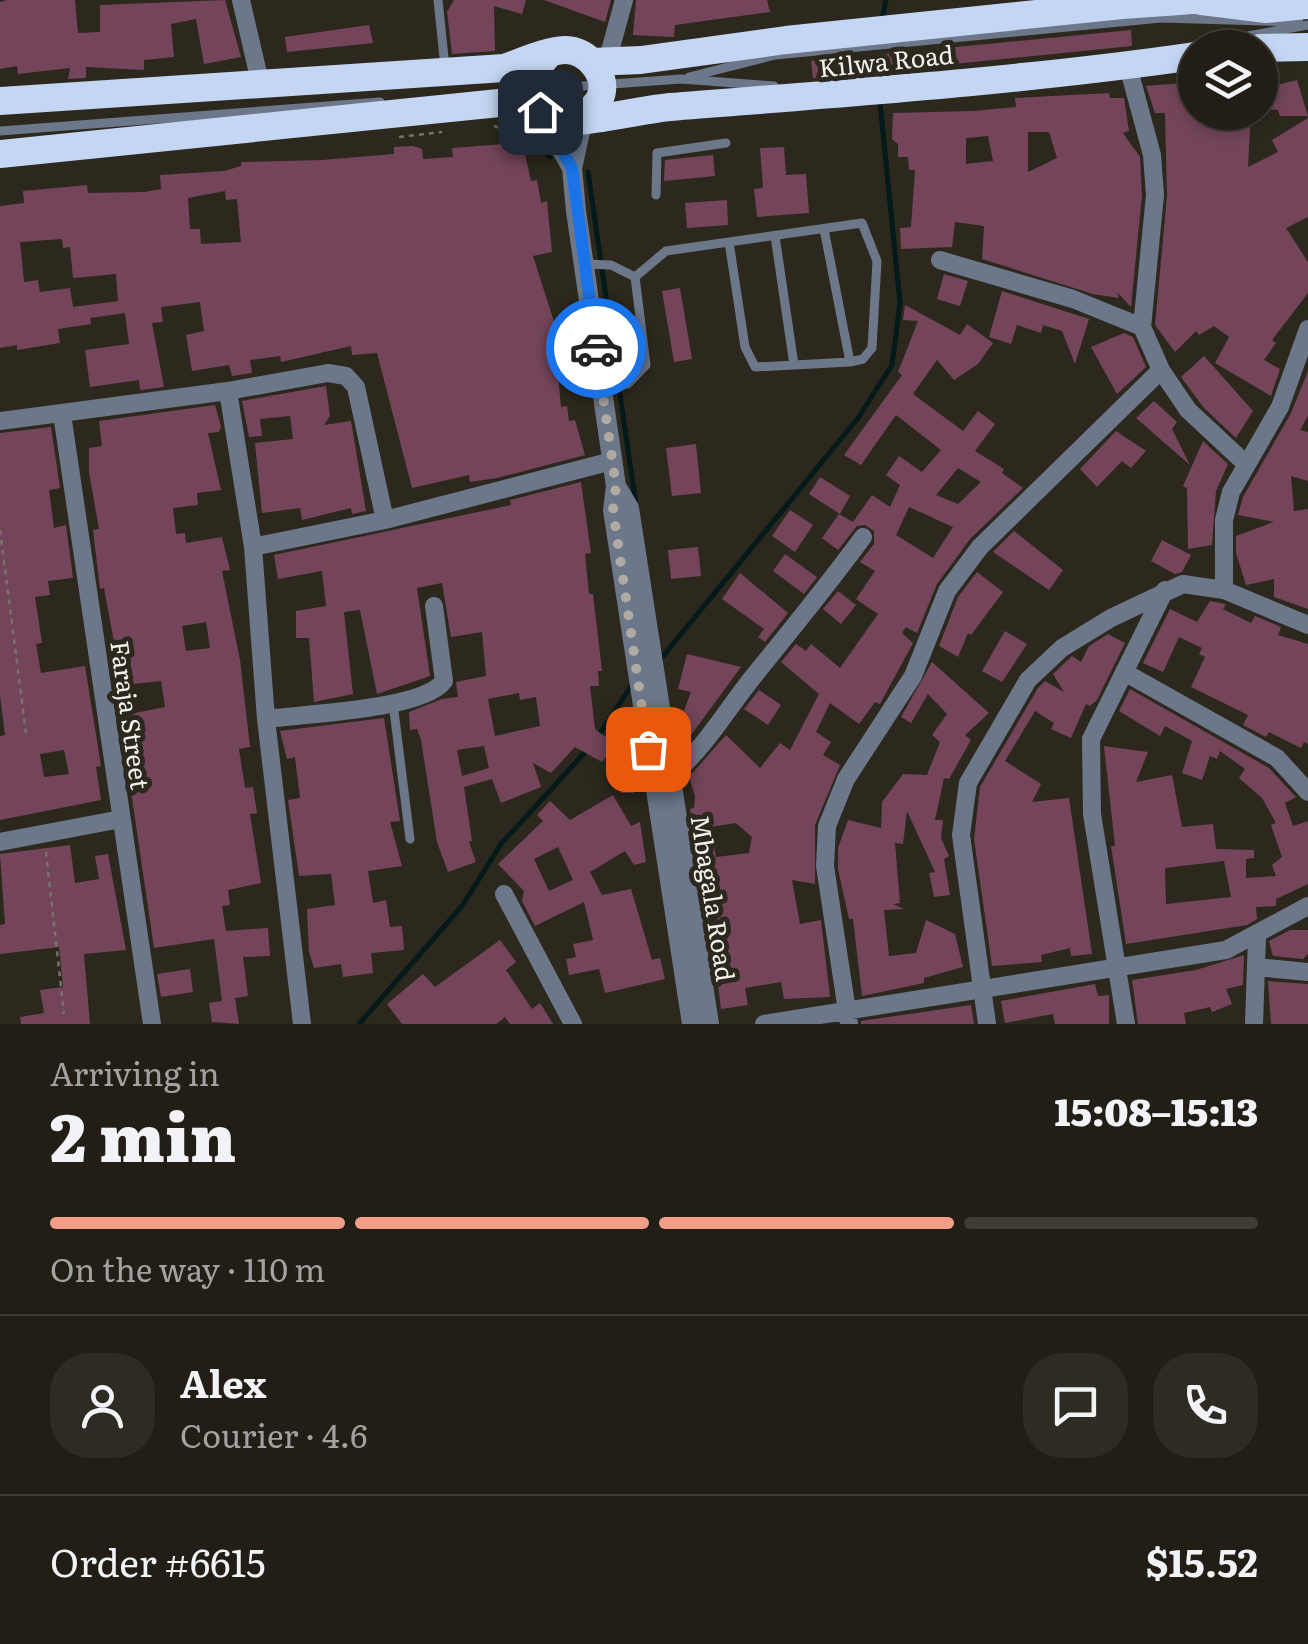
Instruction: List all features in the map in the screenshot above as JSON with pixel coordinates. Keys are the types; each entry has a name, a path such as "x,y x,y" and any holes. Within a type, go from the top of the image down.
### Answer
{"highway":[{"name":"Kilwa Road","path":"604,61 1194,0 1266,10 1308,5"},
{"path":"1278,48 1308,47"},
{"path":"0,101 504,68 556,52 604,61 600,99 583,118"},
{"path":"0,154 536,101 536,66 556,52"},
{"name":"Kilwa Road","path":"536,101 568,122 1178,59"}],"street":[{"path":"241,0 261,86"},
{"path":"604,61 624,0"},
{"path":"1128,66 1152,156 1154,195 1142,326 1161,370 1188,410 1246,464"},
{"name":"Mbagala Road","path":"536,101 572,168"},
{"name":"Mbagala Road","path":"583,118 572,168 616,486 615,528 692,1024"},
{"path":"940,260 1073,299 1142,326"},
{"path":"1224,590 1224,520 1231,492 1280,407 1308,329"},
{"path":"847,1017 825,866 827,826 846,779 912,676 947,591 980,548 1161,370"},
{"path":"0,421 228,391 328,372 346,376 356,387 386,520"},
{"path":"228,391 254,548 266,719 302,1024"},
{"name":"Faraja Street","path":"62,414 152,1024"},
{"path":"254,548 386,520 612,461"},
{"name":"Mbagala Road","path":"616,486 629,508 709,1024"},
{"path":"670,777 715,734 741,692 862,537"},
{"path":"987,1024 962,834 968,783 1028,680 1051,657 1164,590 1183,584 1224,590 1308,625"},
{"path":"1126,1024 1089,773 1091,740 1164,590"},
{"path":"266,719 428,694 444,681 434,606"},
{"path":"1124,672 1277,758 1308,792"},
{"path":"0,842 122,819"},
{"path":"504,894 573,1024"},
{"path":"764,1024 847,1017 982,988 1226,950 1257,937 1308,906"},
{"path":"1254,1024 1257,937"},
{"path":"1256,967 1308,972"}],"lane":[{"path":"438,0 446,70"},
{"path":"682,79 775,55 1161,18 1308,24"},
{"path":"1007,66 1160,52 1308,24"},
{"path":"0,131 536,101 604,61 682,79 778,87 874,78"},
{"path":"656,195 657,154 726,143"},
{"path":"635,277 666,252 729,242 862,223 876,260 872,348 863,359 850,362 755,367 747,358 729,242"},
{"path":"824,228 850,362"},
{"path":"775,236 794,365"},
{"path":"584,264 611,265 635,277"},
{"path":"601,390 628,384 646,365 635,277"},
{"path":"393,702 410,839"}],"path":[{"path":"0,530 26,733"},
{"path":"44,832 64,1014"}],"building":[{"path":"75,0 78,33 100,32 100,5 225,0 241,57 204,64 196,19 171,24 174,57 144,60 144,70 86,67 86,78 68,79 70,68 18,74 17,66 0,69 0,2"},
{"path":"454,0 526,0 522,14 494,6 495,51 452,54 447,12"},
{"path":"544,0 611,0 605,22"},
{"path":"636,0 767,0 770,12 675,25 674,37 633,35"},
{"path":"369,25 373,43 287,52 285,37"},
{"path":"1131,30 1132,46 813,78 811,61"},
{"path":"1297,80 1308,116 1280,116 1278,85"},
{"path":"1178,83 1178,130 1250,130 1248,167 1278,152 1272,140 1308,118 1308,217 1286,228 1308,262 1308,293 1272,340 1276,343 1264,360 1280,369 1271,396 1215,363 1229,337 1214,326 1199,335 1196,331 1175,352 1155,325 1167,196 1165,113 1155,113 1146,86"},
{"path":"1109,93 1110,98 1124,98 1129,131 1123,133 1140,157 1142,195 1131,307 1117,292 1119,298 1093,294 982,259 984,226 955,222 952,247 901,249 900,228 911,227 915,170 909,170 908,157 898,157 898,144 892,139 893,113 1016,107 1015,98","holes":["1028,132 1049,132 1057,158 1028,172","988,136 993,161 966,164 966,138"]},
{"path":"517,143 520,155 525,154 531,181 537,180 541,203 547,201 552,252 533,256 558,334 565,373 558,374 561,407 567,406 569,421 575,420 585,455 497,478 470,482 469,475 412,488 377,353 352,355 351,346 281,362 280,356 250,360 252,373 232,376 229,365 192,371 186,335 204,331 200,302 161,307 163,322 152,323 164,387 140,390 139,380 90,387 85,350 129,344 125,313 90,318 91,324 58,329 60,343 17,350 17,345 0,348 0,206 24,203 23,191 87,185 88,193 144,192 161,189 160,175 224,171 241,166 241,162 394,154 394,147 413,146 422,149 423,159 453,157 452,148","holes":["225,191 226,200 237,199 241,242 201,244 200,229 190,229 188,198","62,239 63,248 70,247 73,278 116,274 118,301 73,307 70,288 40,292 38,280 24,282 20,242"]},
{"path":"784,147 786,175 806,174 809,213 757,217 754,189 763,188 760,148"},
{"path":"713,155 715,176 664,181 665,160"},
{"path":"727,200 728,225 687,228 685,203"},
{"path":"944,274 968,281 960,306 937,299"},
{"path":"680,288 692,359 674,362 662,291"},
{"path":"1002,291 1089,319 1075,364 1062,331 1043,325 1041,333 1017,325 1011,344 989,337"},
{"path":"905,305 960,335 967,324 993,343 978,364 954,380 937,360 913,394 963,431 978,411 995,424 975,451 1004,469 1002,473 1023,488 970,539 937,584 917,633 906,627 902,633 913,643 880,704 875,702 859,724 830,703 816,732 831,742 823,755 840,765 815,825 815,884 792,880 800,924 821,920 830,997 784,999 781,982 745,988 748,1005 721,1009 716,969 723,968 715,897 707,898 698,829 693,830 690,809 694,808 695,796 689,777 726,735 760,768 780,743 790,750 819,694 781,662 796,644 806,651 811,644 840,668 878,614 856,599 875,571 860,562 874,544 874,531 865,525 857,526 838,550 822,538 839,514 853,522 872,495 890,507 900,485 886,475 899,456 922,472 941,450 896,415 861,465 844,455 902,375 898,372 918,321 903,320","holes":["958,468 981,482 958,504 936,495","909,507 953,527 933,558 896,535","736,823 752,837 749,853 716,857 710,827"]},
{"path":"1124,333 1133,337 1146,367 1117,394 1091,347"},
{"path":"1204,356 1253,411 1236,438 1204,408 1181,377"},
{"path":"1308,371 1308,416 1300,430 1308,432 1308,481 1291,476 1294,511 1308,509 1308,609 1274,597 1274,579 1246,585 1236,553 1236,536 1274,522 1238,515 1243,497 1291,413"},
{"path":"326,386 330,416 324,425 351,421 366,511 352,514 351,508 302,520 300,508 262,513 255,443 293,439 290,416 260,419 262,436 249,437 242,401"},
{"path":"1154,401 1177,422 1172,429 1190,465 1136,418"},
{"path":"215,405 221,426 219,432 208,433 221,490 197,493 198,505 173,508 176,534 185,533 186,543 222,537 230,570 222,571 240,660 250,747 239,749 245,788 253,787 257,813 250,814 261,883 228,890 230,905 222,906 226,931 268,928 270,956 243,957 248,996 235,998 239,1024 212,1022 209,1003 222,1001 214,939 154,948 120,716 165,707 161,681 116,686 112,665 118,664 104,588 100,589 93,530 99,529 89,472 89,448 102,446 99,421","holes":["206,622 210,648 186,651 182,626"]},
{"path":"51,427 60,488 49,490 54,528 66,525 73,578 48,581 50,595 35,597 42,643 36,644 41,673 85,666 101,766 96,767 101,800 0,820 0,736 5,735 0,696 0,433","holes":["64,750 69,774 44,777 40,754"]},
{"path":"1116,431 1146,451 1131,468 1122,461 1097,487 1080,469"},
{"path":"1203,441 1228,464 1216,491 1212,545 1188,549 1187,488 1183,486"},
{"path":"696,444 701,493 672,496 666,448"},
{"path":"820,477 850,496 840,514 809,494"},
{"path":"581,482 591,553 585,554 589,594 593,594 602,671 598,671 599,686 590,686 595,729 614,743 626,737 634,793 621,793 614,747 602,762 575,747 551,773 533,763 541,787 501,803 492,779 464,787 472,841 469,842 476,862 448,872 437,842 421,740 417,729 410,730 409,712 458,697 456,682 486,676 482,632 451,637 442,583 417,588 430,676 377,694 360,610 344,612 353,694 314,702 309,638 296,638 296,611 326,606 322,571 278,579 274,555 511,505 510,500","holes":["519,693 520,700 536,697 540,726 495,736 488,699","484,746 489,768 462,776 457,750"]},
{"path":"790,510 813,525 795,552 772,536"},
{"path":"1014,531 1063,570 1049,590 993,552"},
{"path":"1162,540 1191,555 1182,572 1175,574 1151,561"},
{"path":"698,547 701,576 671,579 668,550"},
{"path":"785,554 817,577 804,594 773,571"},
{"path":"977,572 1003,592 971,635 968,633 958,657 939,646 958,597"},
{"path":"740,573 788,613 765,642 758,637 764,629 722,599"},
{"path":"838,591 856,605 841,624 823,609"},
{"path":"1210,601 1226,604 1223,609 1251,623 1255,616 1281,627 1278,635 1308,644 1308,744 1304,742 1301,748 1269,732 1266,737 1243,725 1248,715 1191,687 1205,657 1199,654 1202,648 1179,637 1163,672 1143,663 1170,609 1197,622"},
{"path":"1005,631 1027,644 1002,682 982,671"},
{"path":"1108,634 1125,643 1097,700 1090,706 1086,704 1071,738 1051,729 1054,723 1035,711 1005,761 1041,784 1032,802 1069,798 1092,954 1071,956 1070,948 1041,955 1042,962 992,966 974,839 980,787 1038,688 1045,681 1064,692 1053,674 1072,656 1081,662 1089,646"},
{"path":"687,654 741,667 680,750 677,729 691,692 678,689"},
{"path":"932,662 989,713 965,735 971,740 949,779 944,778 935,820 943,820 941,838 949,856 944,859 950,895 934,897 929,873 935,872 907,811 903,844 895,843 900,903 893,904 904,909 884,910 889,956 916,953 926,920 955,934 963,967 924,978 924,983 862,996 853,919 849,919 838,869 838,848 848,820 881,828 882,802 903,774 927,775 940,742 932,735 947,714 928,694 911,723 901,717"},
{"path":"1130,689 1269,768 1296,797 1285,803 1293,826 1308,821 1308,884 1276,899 1276,906 1256,907 1257,919 1247,925 1126,944 1111,846 1115,846 1104,746 1148,752 1136,782 1172,775 1182,827 1213,824 1216,849 1254,850 1254,858 1246,859 1246,878 1276,876 1272,865 1282,857 1271,825 1276,823 1262,798 1239,778 1245,769 1220,751 1217,759 1210,756 1202,780 1182,773 1192,741 1165,726 1160,736 1119,711","holes":["1224,861 1231,897 1166,904 1165,868"]},
{"path":"759,690 781,705 768,725 744,709"},
{"path":"384,718 400,821 390,822 402,866 368,871 373,903 386,900 390,927 402,926 404,950 371,953 373,973 343,977 341,964 314,968 309,952 307,909 335,905 331,874 299,876 288,800 300,798 295,757 287,759 280,731"},
{"path":"613,795 631,826 640,822 646,862 634,865 625,851 590,872 602,895 631,889 652,960 660,958 665,979 605,993 599,969 569,975 566,959 576,957 573,944 593,940 584,902 535,926 522,901 524,891 498,864 543,821 537,815 550,801 570,820","holes":["558,847 573,880 549,891 534,859"]},
{"path":"70,845 75,883 99,879 95,856 108,854 126,950 84,954 90,1024 21,1024 20,1017 44,1013 40,990 63,987 59,947 0,954 0,925 5,924 0,854"},
{"path":"1290,930 1308,930 1308,954 1303,959 1273,956 1269,941"},
{"path":"500,940 516,962 506,970 532,1009 540,1003 553,1024 510,1024 505,1017 496,1024 402,1024 387,1004 423,974 435,987"},
{"path":"1244,955 1243,985 1226,989 1232,1004 1212,1012 1210,1007 1184,1013 1186,1024 1138,1024 1132,980 1196,970"},
{"path":"190,969 193,992 161,997 157,974"},
{"path":"1268,981 1308,984 1308,1024 1271,1024"},
{"path":"1095,984 1098,996 1109,995 1109,1024 1055,1024 1053,1014 1005,1023 1001,1001"},
{"path":"971,1005 974,1024 861,1024 861,1021"}],"waterway":[{"path":"882,19 886,0"},
{"path":"659,661 858,418 892,365 900,303 880,102"},
{"path":"517,119 550,157"},
{"path":"588,172 636,505"},
{"path":"597,738 631,686"},
{"path":"359,1024 462,906 501,844 587,750"}],"way so far":[{"path":"596,348 616,486 613,510 648,749"}],"route":[{"path":"540,112 572,168 596,348"}]}
